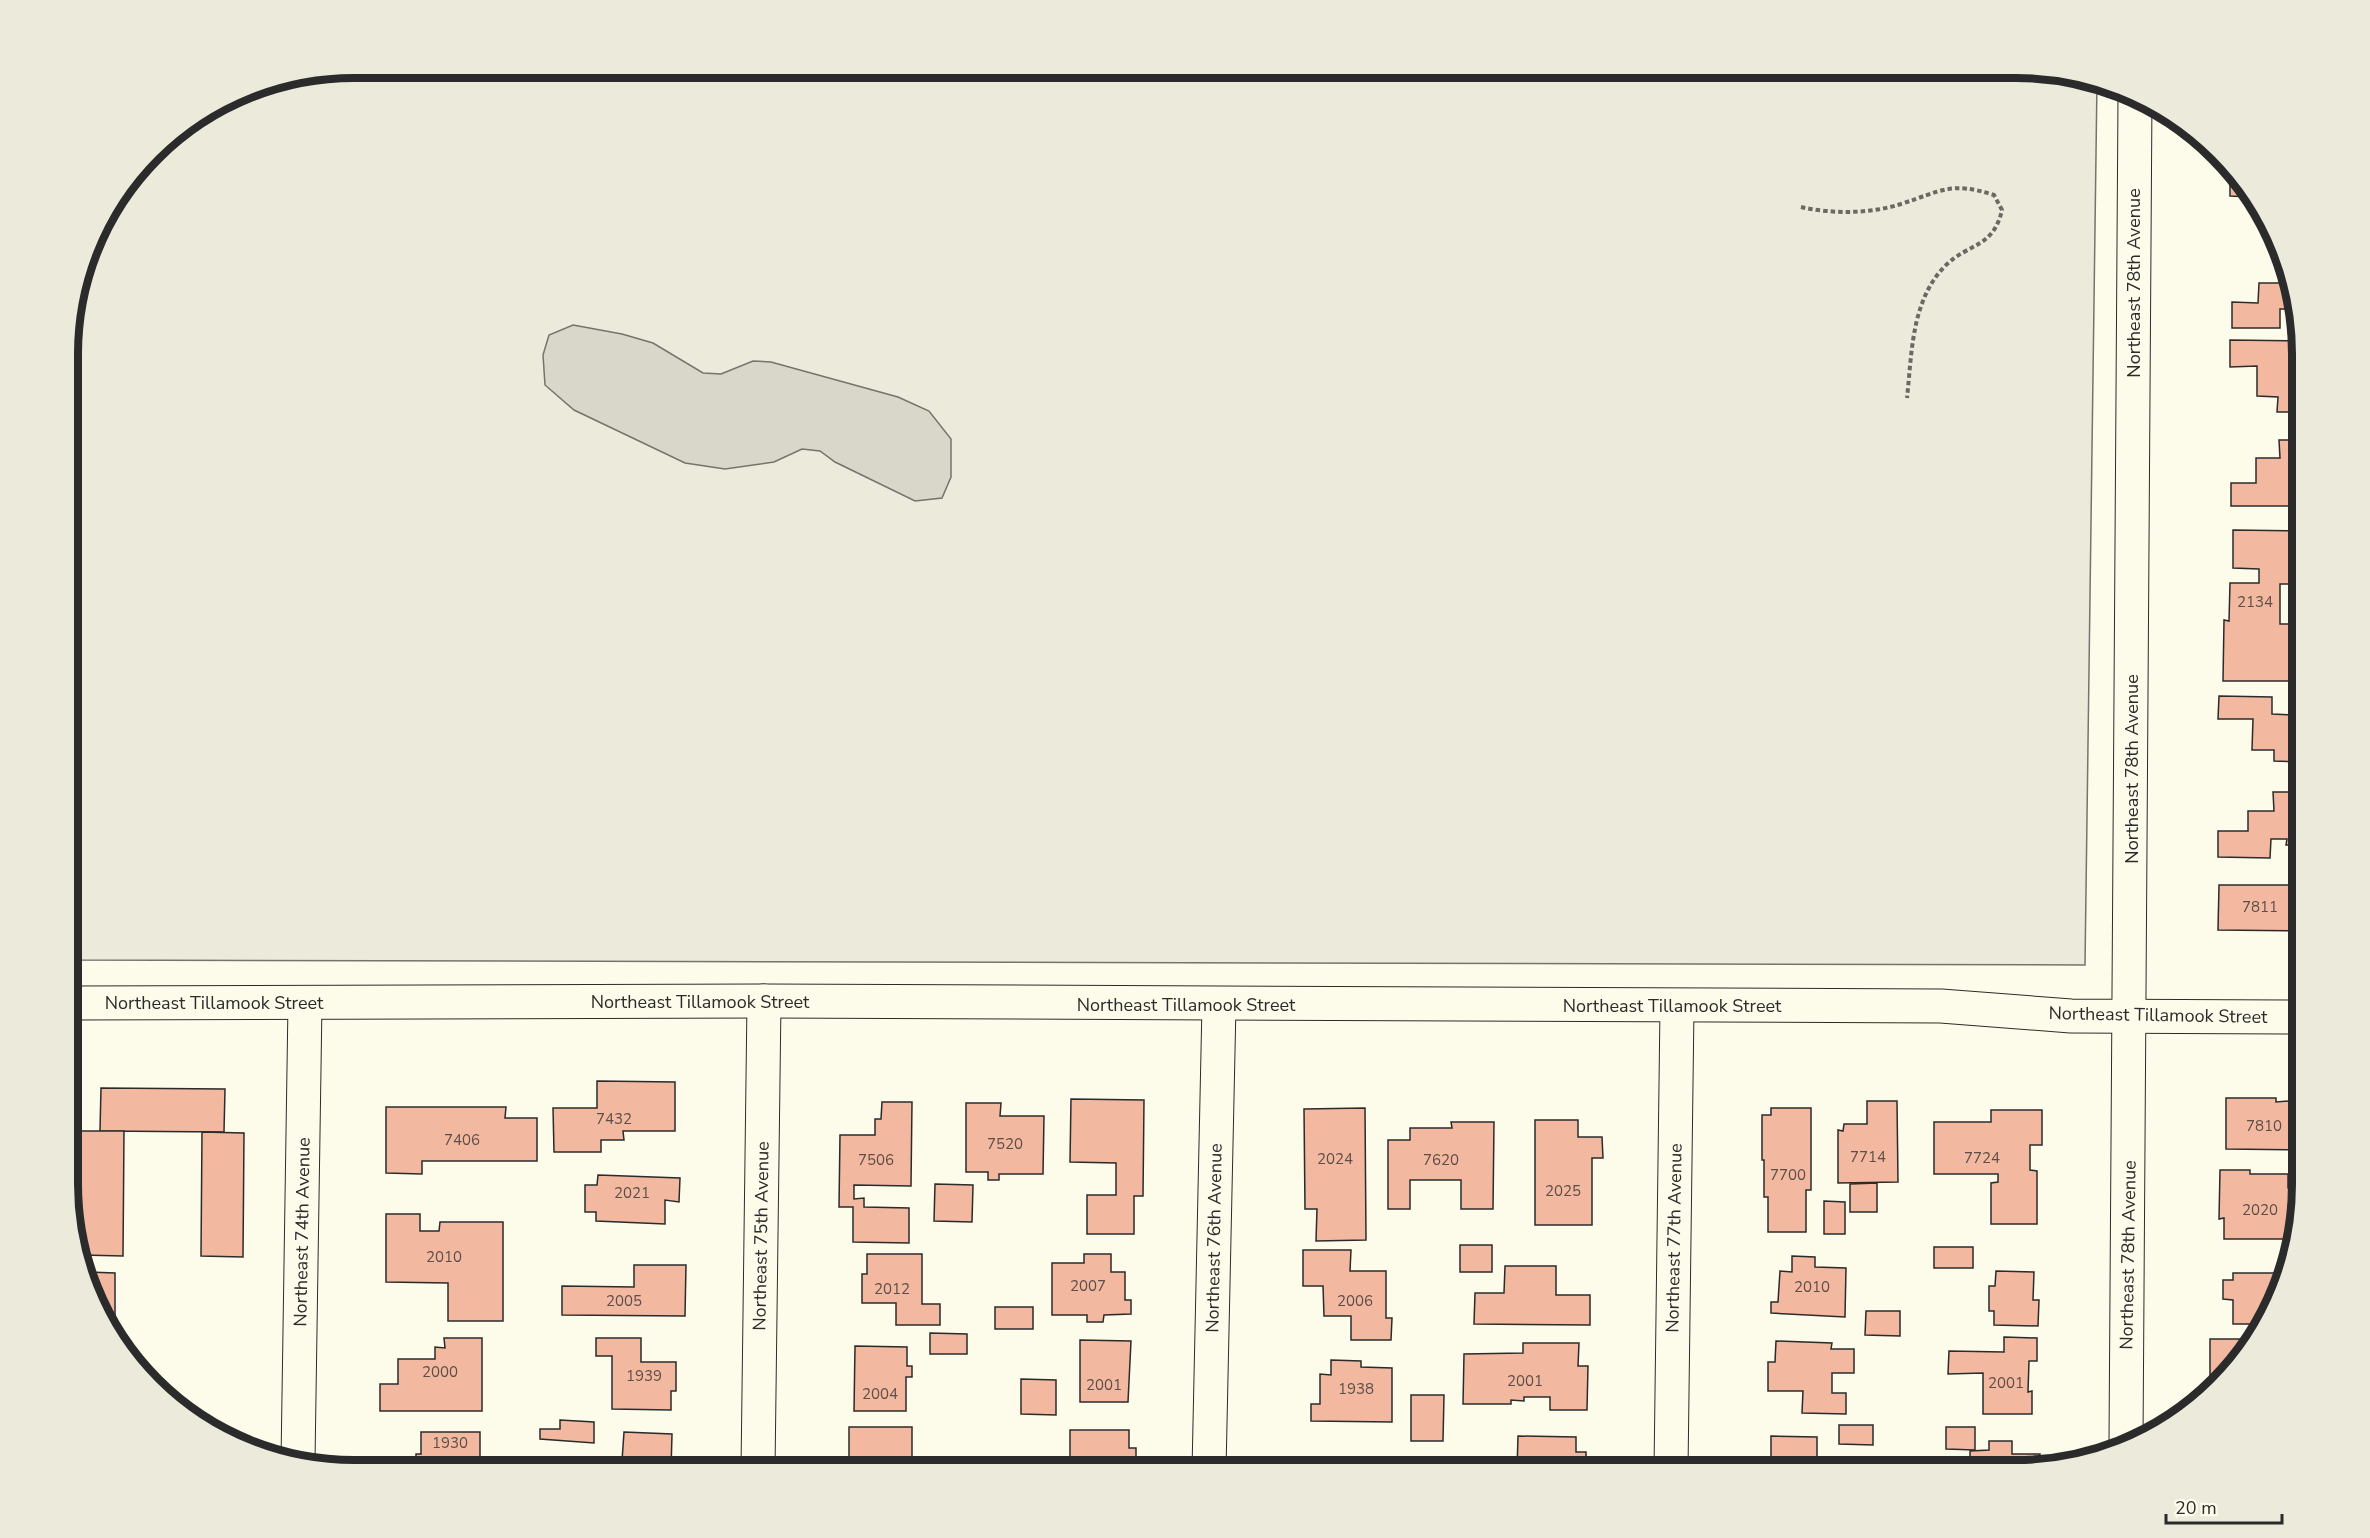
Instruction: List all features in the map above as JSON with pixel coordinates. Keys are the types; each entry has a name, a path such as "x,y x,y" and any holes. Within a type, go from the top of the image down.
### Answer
{"street":[{"name":"Northeast 78th Avenue","path":"2126,1437 2131,1017 2134,105"},
{"name":"Northeast Tillamook Street","path":"78,1003 764,1001 1677,1007 1941,1006 2071,1016 2292,1017"},
{"name":"Northeast 75th Avenue","path":"759,1460 764,1001"},
{"name":"Northeast 74th Avenue","path":"298,1455 305,1003"},
{"name":"Northeast 76th Avenue","path":"1209,1460 1219,1005"},
{"name":"Northeast 77th Avenue","path":"1671,1460 1677,1007"}],"path":[{"path":"1801,207 1824,212 1876,209 1901,204 1941,189 1962,188 1994,195 2002,210 1998,227 1988,238 1959,254 1945,266 1928,292 1915,324 1907,398"}],"shaded area":[{"path":"354,78 2016,78 2052,80 2087,87 2097,90 2085,965 78,960 78,354 80,318 87,283 99,249 115,216 135,186 172,147 216,115 249,99 283,87 318,80"},
{"path":"573,325 622,334 653,343 703,373 721,374 753,361 771,362 898,397 929,411 951,439 951,477 942,498 915,501 835,462 820,451 802,449 774,462 725,469 685,463 574,410 545,385 543,355 549,335"}],"building":[{"path":"2230,180 2242,197 2230,196"},
{"path":"2282,280 2288,309 2280,309 2280,328 2232,328 2232,302 2258,303 2259,283 2282,283"},
{"path":"2230,340 2291,341 2292,412 2277,412 2278,397 2257,396 2257,366 2230,367"},
{"path":"2279,440 2292,440 2292,506 2231,506 2231,483 2256,483 2256,458 2280,458"},
{"path":"2233,530 2292,531 2292,584 2280,584 2280,624 2292,624 2292,681 2223,681 2224,620 2229,621 2230,583 2259,583 2259,569 2233,568"},
{"path":"2219,696 2272,697 2272,714 2292,715 2292,762 2274,761 2274,750 2252,750 2253,719 2218,719"},
{"path":"2273,792 2292,792 2292,845 2286,845 2287,839 2271,839 2270,858 2218,857 2218,831 2248,831 2248,811 2274,811"},
{"path":"2219,885 2292,885 2292,931 2218,930"},
{"path":"597,1081 675,1082 675,1131 623,1131 624,1140 601,1140 601,1152 554,1152 553,1108 597,1108"},
{"path":"101,1088 225,1089 224,1132 100,1131"},
{"path":"2226,1098 2276,1098 2276,1102 2292,1101 2292,1150 2226,1149"},
{"path":"1071,1099 1144,1100 1143,1196 1134,1196 1134,1234 1087,1234 1087,1195 1116,1195 1116,1163 1070,1162"},
{"path":"1867,1101 1897,1101 1898,1182 1838,1183 1838,1130 1843,1131 1844,1124 1867,1124"},
{"path":"882,1102 912,1102 911,1186 854,1185 854,1199 864,1198 864,1207 909,1208 909,1243 853,1242 853,1207 839,1207 840,1135 875,1135 875,1119 881,1119"},
{"path":"966,1103 1001,1103 1000,1116 1044,1116 1043,1174 999,1174 999,1180 988,1180 988,1172 966,1172"},
{"path":"386,1107 506,1107 505,1118 537,1118 537,1161 422,1161 422,1174 386,1173"},
{"path":"1365,1108 1366,1240 1316,1241 1317,1209 1305,1209 1304,1109"},
{"path":"1771,1108 1811,1108 1811,1190 1806,1190 1806,1232 1768,1232 1768,1197 1764,1197 1764,1160 1762,1160 1762,1115 1771,1115"},
{"path":"1991,1110 2042,1110 2042,1145 2030,1145 2030,1170 2037,1171 2037,1224 1991,1224 1991,1183 1998,1182 1998,1174 1934,1174 1934,1122 1991,1122"},
{"path":"1535,1120 1578,1120 1578,1137 1602,1137 1603,1158 1592,1158 1592,1225 1535,1225"},
{"path":"1451,1122 1494,1122 1493,1209 1461,1209 1461,1180 1410,1180 1410,1209 1388,1209 1388,1140 1410,1140 1410,1128 1452,1128"},
{"path":"81,1131 124,1131 123,1256 87,1255 80,1221"},
{"path":"202,1132 244,1133 243,1257 201,1256"},
{"path":"2220,1170 2250,1170 2250,1174 2288,1174 2288,1188 2292,1189 2290,1220 2285,1239 2224,1239 2224,1218 2219,1219"},
{"path":"598,1175 680,1178 679,1202 665,1200 665,1224 596,1221 596,1212 585,1212 585,1185 597,1185"},
{"path":"1877,1183 1877,1212 1850,1212 1850,1184"},
{"path":"935,1184 973,1185 972,1222 934,1221"},
{"path":"1824,1201 1845,1202 1845,1234 1824,1234"},
{"path":"386,1214 420,1214 420,1231 439,1231 440,1222 503,1222 503,1321 448,1321 448,1283 386,1282"},
{"path":"1460,1245 1492,1245 1492,1272 1460,1272"},
{"path":"1934,1247 1973,1247 1973,1268 1934,1268"},
{"path":"1303,1250 1351,1250 1350,1271 1386,1271 1386,1318 1392,1318 1391,1340 1351,1340 1351,1316 1324,1316 1323,1286 1303,1286"},
{"path":"867,1254 922,1254 922,1304 940,1304 940,1325 896,1325 896,1303 862,1303 862,1274 867,1274"},
{"path":"1084,1254 1111,1254 1111,1272 1125,1272 1125,1300 1131,1300 1131,1314 1104,1315 1103,1322 1087,1322 1087,1315 1052,1315 1052,1263 1084,1263"},
{"path":"1792,1256 1815,1257 1815,1267 1846,1268 1845,1317 1771,1313 1771,1302 1778,1302 1780,1271 1792,1272"},
{"path":"634,1265 686,1265 685,1316 562,1315 562,1286 634,1287"},
{"path":"1505,1266 1556,1266 1556,1295 1590,1295 1590,1325 1474,1324 1475,1293 1504,1293"},
{"path":"1996,1271 2034,1272 2033,1300 2039,1300 2038,1326 1994,1325 1994,1311 1989,1311 1989,1286 1995,1286"},
{"path":"93,1272 115,1273 115,1322"},
{"path":"2233,1273 2277,1273 2254,1324 2233,1324 2233,1300 2223,1299 2223,1280 2233,1280"},
{"path":"995,1307 1033,1307 1033,1329 995,1329"},
{"path":"1866,1311 1900,1311 1900,1336 1865,1335"},
{"path":"930,1333 967,1334 967,1354 930,1354"},
{"path":"2004,1337 2037,1338 2037,1361 2029,1361 2028,1392 2032,1391 2032,1414 1983,1414 1983,1373 1948,1374 1949,1351 2004,1352"},
{"path":"444,1338 482,1338 482,1411 380,1411 380,1384 398,1384 398,1359 435,1359 435,1347 445,1348"},
{"path":"596,1338 641,1338 641,1362 676,1362 676,1391 671,1391 671,1410 612,1409 612,1356 596,1356"},
{"path":"2210,1339 2244,1339 2235,1352 2210,1380"},
{"path":"1080,1340 1131,1341 1128,1402 1080,1402"},
{"path":"1776,1341 1832,1343 1831,1349 1854,1349 1854,1373 1832,1373 1832,1393 1846,1393 1846,1414 1802,1413 1803,1391 1768,1391 1768,1362 1775,1362"},
{"path":"1523,1343 1579,1343 1578,1366 1588,1366 1587,1410 1550,1410 1550,1397 1524,1397 1524,1401 1511,1400 1511,1404 1463,1404 1464,1354 1523,1353"},
{"path":"855,1346 907,1347 907,1366 912,1366 912,1377 906,1377 906,1411 854,1411"},
{"path":"1331,1360 1361,1361 1361,1367 1392,1368 1392,1422 1311,1421 1311,1404 1320,1404 1320,1374 1331,1375"},
{"path":"1021,1379 1056,1380 1056,1415 1021,1414"},
{"path":"1411,1395 1444,1395 1443,1441 1411,1441"},
{"path":"560,1420 594,1422 594,1443 540,1439 540,1429 560,1429"},
{"path":"1839,1425 1873,1425 1873,1445 1839,1444"},
{"path":"849,1427 912,1427 912,1460 849,1460"},
{"path":"1946,1427 1975,1427 1975,1450 1946,1449"},
{"path":"1070,1430 1129,1430 1129,1448 1136,1448 1136,1460 1070,1460"},
{"path":"421,1432 480,1432 480,1457 497,1457 497,1460 416,1460 416,1454 421,1454"},
{"path":"624,1432 672,1434 671,1460 622,1460"},
{"path":"1518,1436 1576,1437 1576,1452 1586,1452 1586,1460 1517,1460"},
{"path":"1771,1436 1817,1437 1817,1457 1837,1457 1837,1460 1771,1460"},
{"path":"1989,1441 2012,1441 2012,1454 2040,1454 2039,1459 1970,1460 1970,1451 1989,1450"}]}
